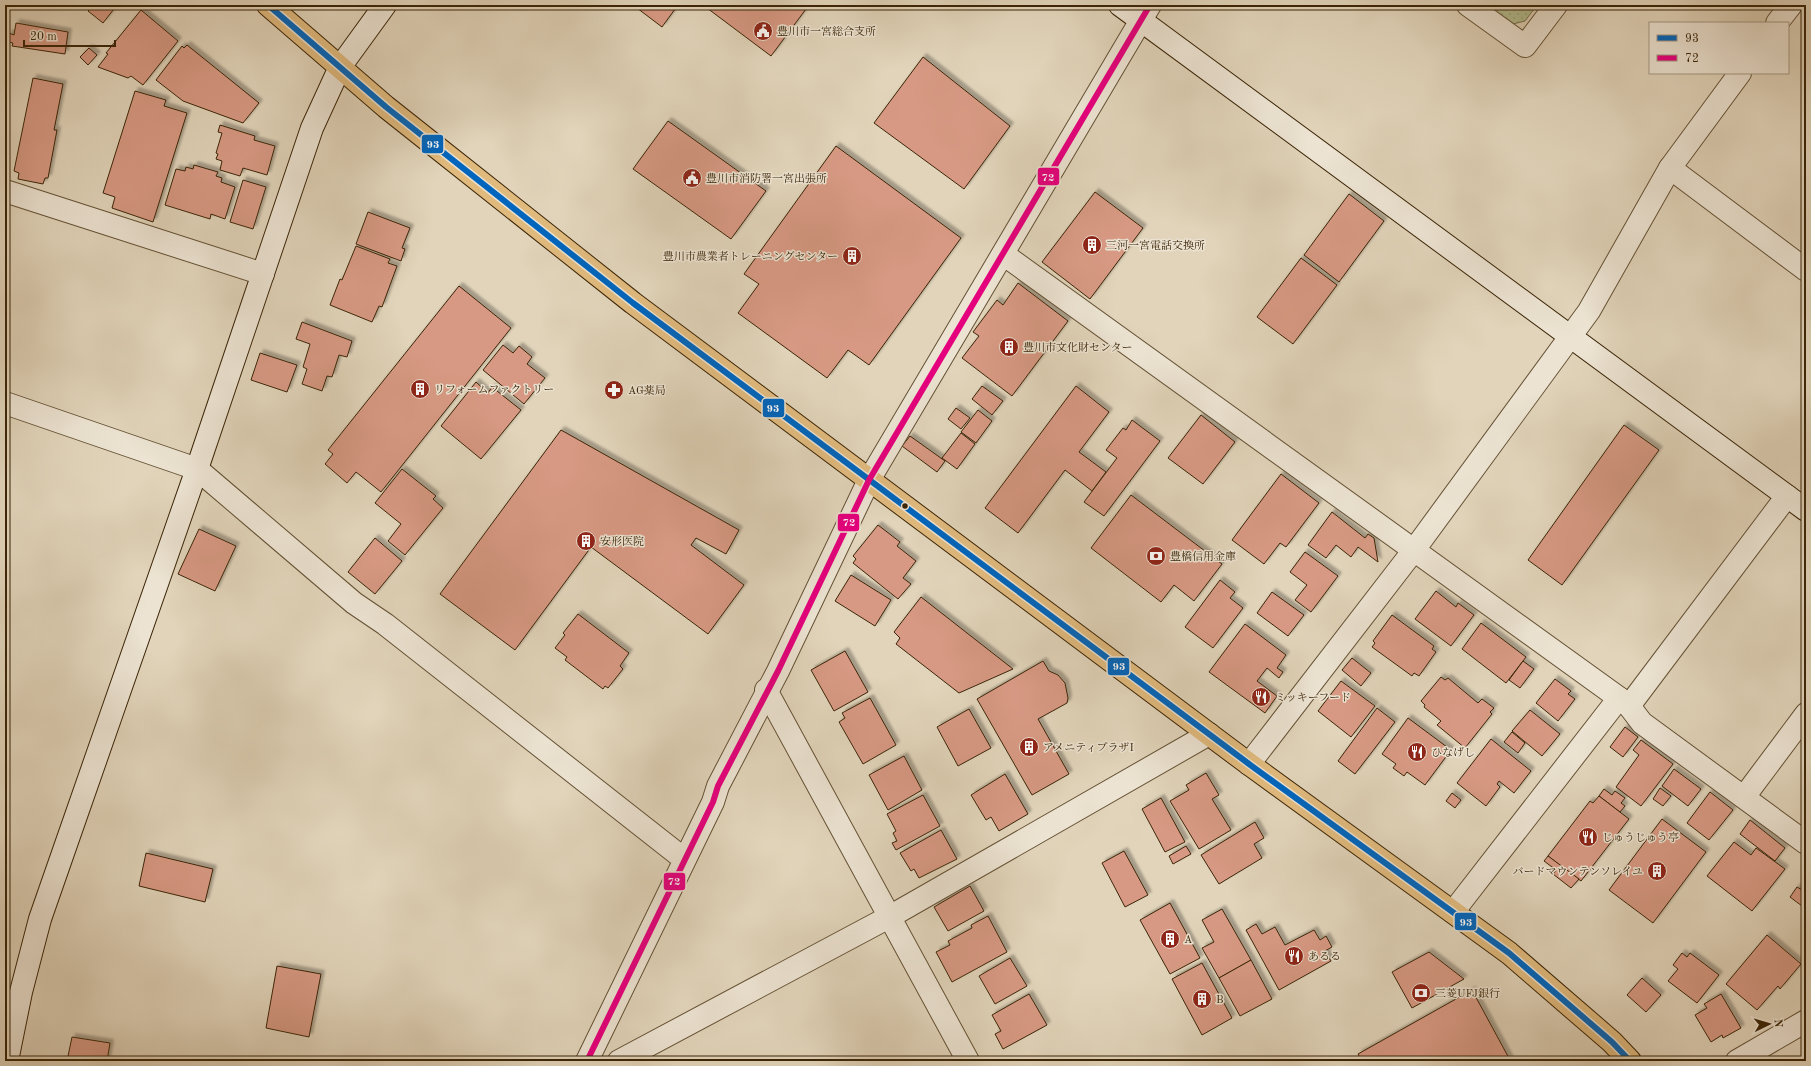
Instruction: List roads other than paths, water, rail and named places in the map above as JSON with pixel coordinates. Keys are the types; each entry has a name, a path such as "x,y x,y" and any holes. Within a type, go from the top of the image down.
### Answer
{"highway":[{"path":"268,5 386,107 633,303 1249,764 1509,953 1612,1042 1630,1061"}],"street":[{"path":"7,1061 21,992 40,919 198,469 312,128 340,67 385,5"},
{"path":"1120,5 1145,13 1570,337 1806,510"},
{"path":"1468,5 1525,46 1556,5"},
{"path":"1778,22 1791,5"},
{"path":"587,1061 869,480 1145,13"},
{"path":"1249,764 1414,550 1589,311 1670,168 1739,74"},
{"path":"1670,168 1806,270"},
{"path":"5,191 263,274"},
{"path":"1003,254 1624,702 1642,723 1806,843"},
{"path":"5,403 198,469 354,603 391,629 684,859"},
{"path":"1452,912 1624,702 1787,496"},
{"path":"766,690 891,916 968,1061"},
{"path":"1744,797 1806,714"},
{"path":"618,1061 891,916 1209,734"},
{"path":"1737,1061 1806,1021"}],"place":[{"name":"豊川市一宮総合支所","path":"763,31"},
{"name":"豊川市消防署一宮出張所","path":"692,178"},
{"name":"三河一宮電話交換所","path":"1092,245"},
{"name":"豊川市農業者トレーニングセンター","path":"852,256"},
{"name":"豊川市文化財センター","path":"1009,347"},
{"name":"リフォームファクトリー","path":"420,389"},
{"name":"AG薬局","path":"614,390"},
{"name":"安形医院","path":"586,541"},
{"name":"豊橋信用金庫","path":"1156,556"},
{"name":"ミッキーフード","path":"1261,697"},
{"name":"アメニティプラザI","path":"1029,747"},
{"name":"ひなげし","path":"1417,752"},
{"name":"じゅうじゅう亭","path":"1588,837"},
{"name":"バードマウンテンソレイユ","path":"1657,871"},
{"name":"A","path":"1170,939"},
{"name":"あるる","path":"1294,956"},
{"name":"三菱UFJ銀行","path":"1421,993"},
{"name":"B","path":"1202,999"}]}
